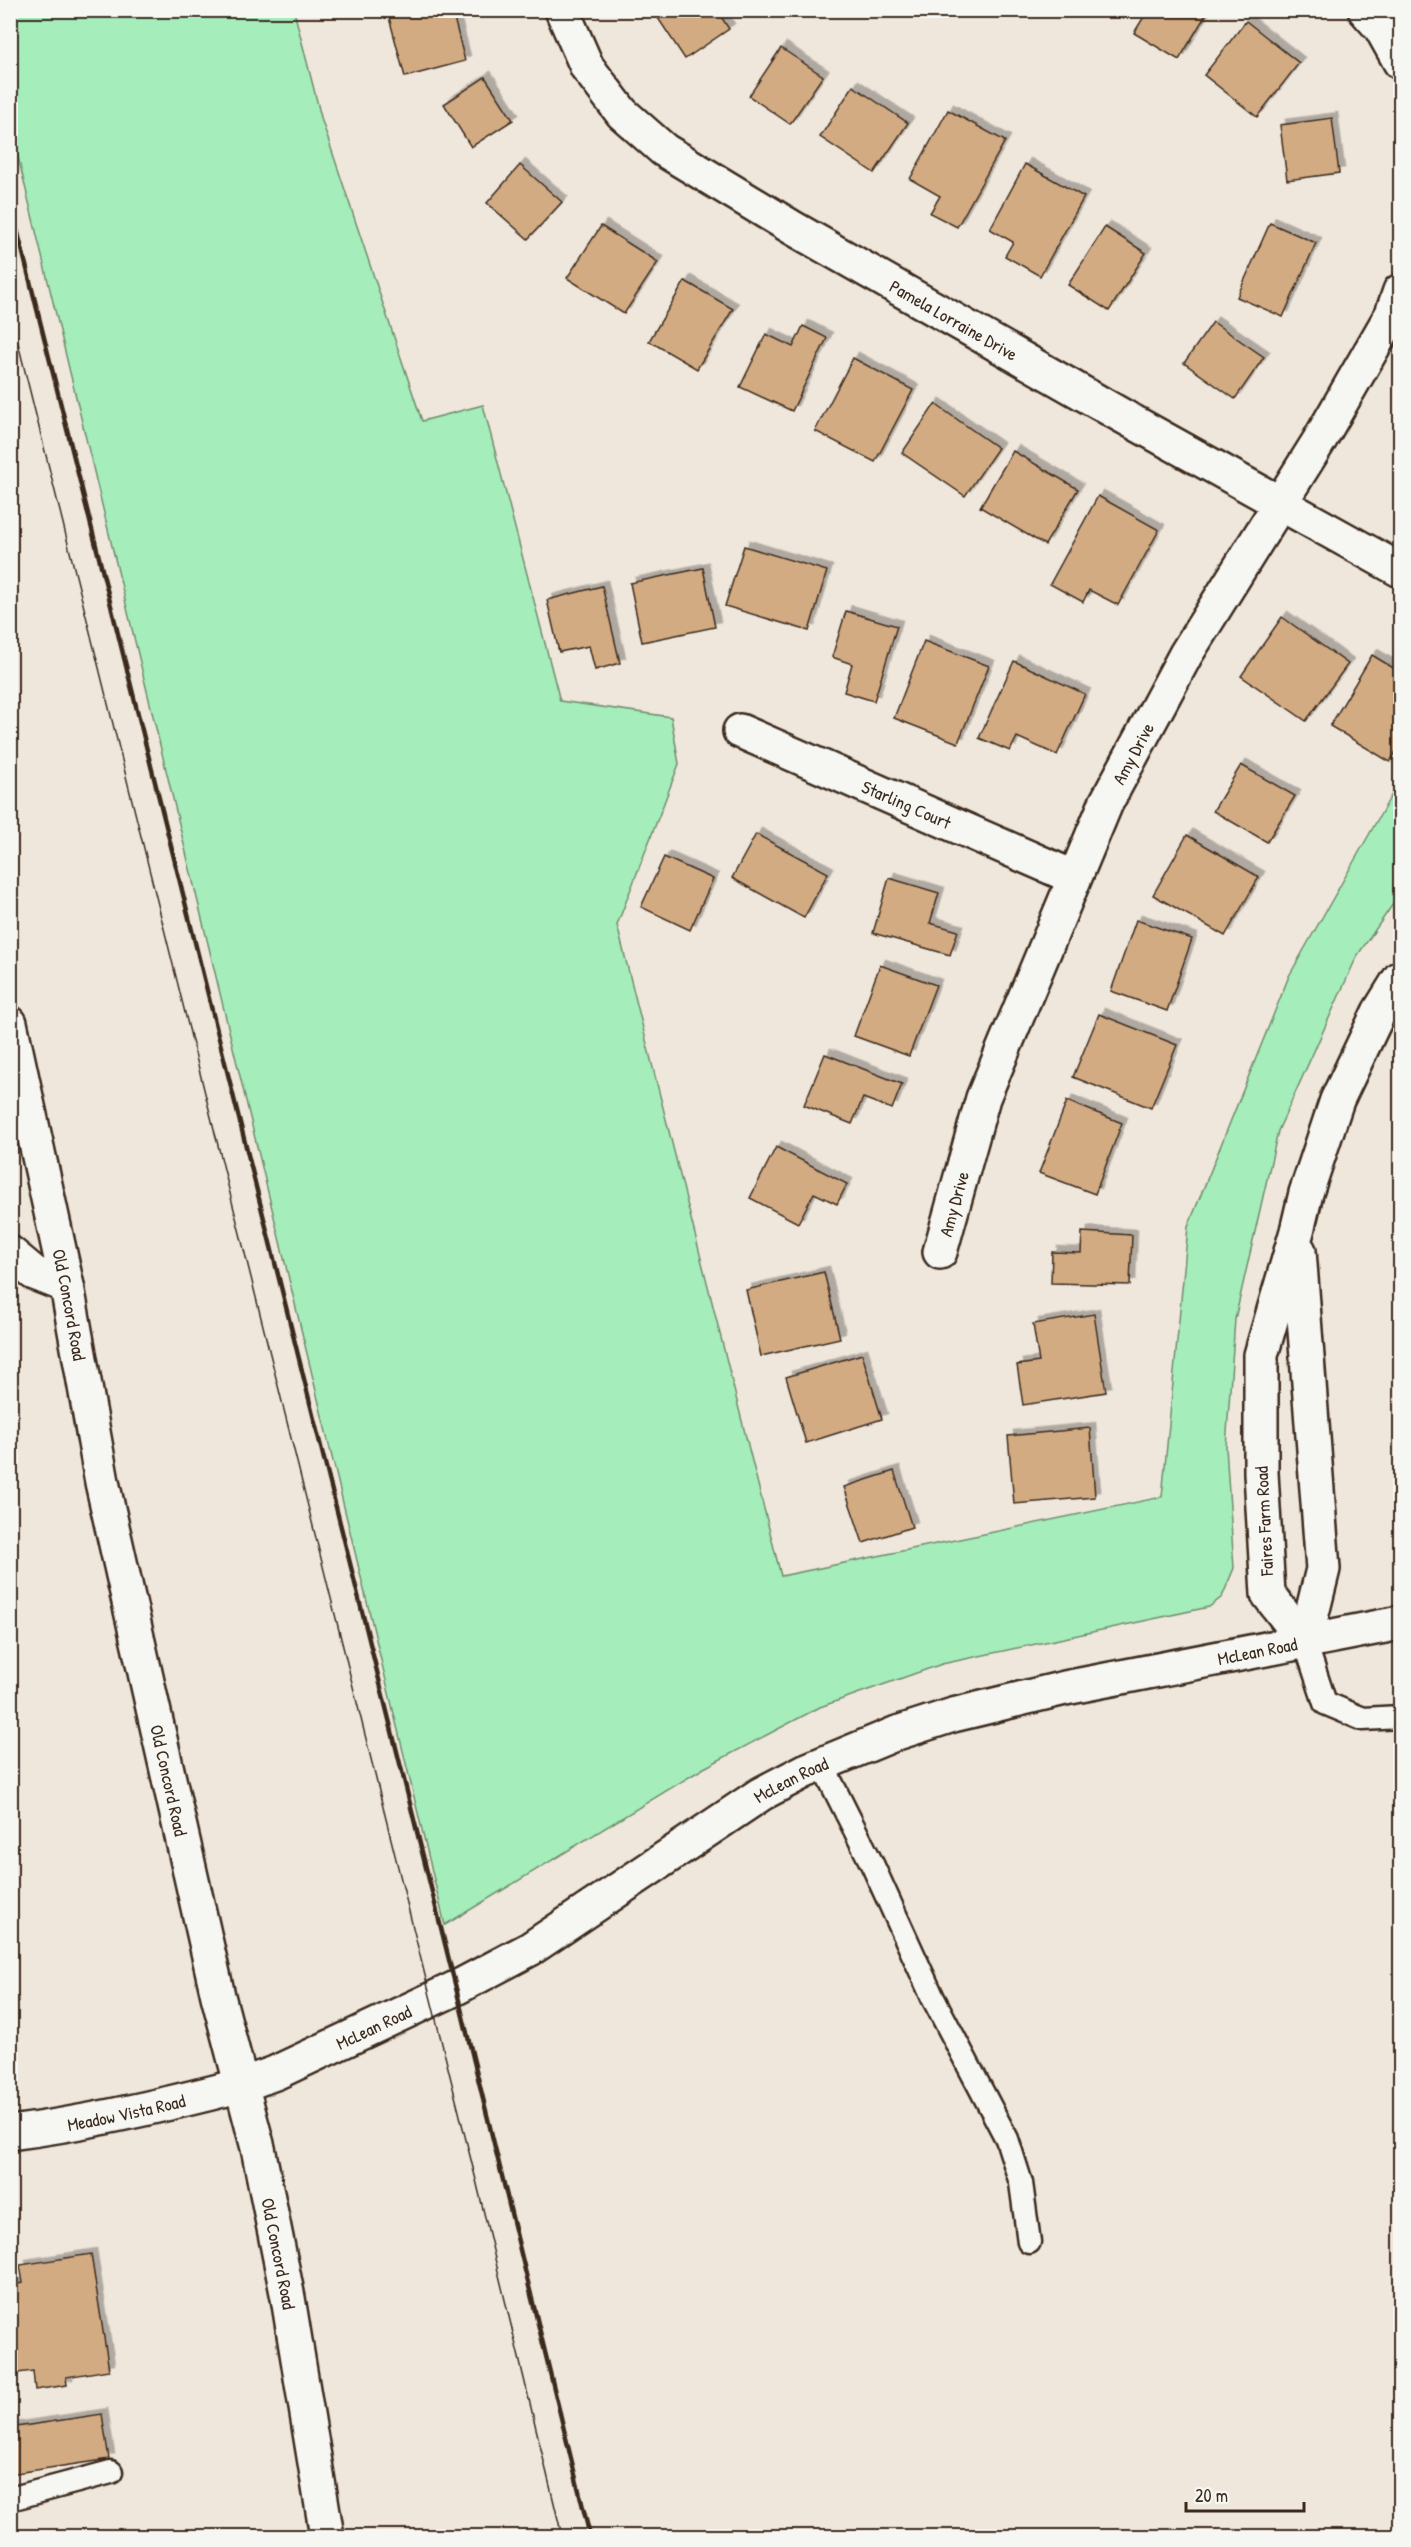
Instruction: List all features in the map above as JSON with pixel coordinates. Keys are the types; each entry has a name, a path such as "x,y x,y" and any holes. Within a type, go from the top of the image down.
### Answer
{"street":[{"name":"Pamela Lorraine Drive","path":"562,10 587,68 622,113 664,150 793,228 1119,414 1401,570"},
{"path":"1365,10 1381,28 1401,62"},
{"name":"Amy Drive","path":"940,1252 983,1098 1106,802 1186,654 1319,441 1387,323 1401,291"},
{"name":"Starling Court","path":"740,731 1073,877"},
{"name":"Faires Farm Road","path":"1305,1642 1268,1594 1261,1473 1261,1355 1298,1231 1306,1193 1337,1100 1379,1012 1401,978"},
{"name":"Old Concord Road","path":"10,1023 67,1286 102,1482 218,1996 258,2148 288,2298 327,2536"},
{"name":"Faires Farm Road","path":"1298,1231 1323,1569 1305,1642"},
{"path":"10,1253 33,1273 67,1286"},
{"name":"McLean Road","path":"242,2085 275,2073 456,1988 530,1948 761,1794 822,1764 897,1732 953,1715 1065,1688 1401,1623"},
{"name":"Meadow Vista Road","path":"10,2133 48,2128 175,2103 242,2085"}],"lane":[{"path":"1305,1642 1325,1703 1363,1719 1401,1717"},
{"path":"822,1764 873,1866 933,1998 1007,2139 1021,2182 1029,2242"},
{"path":"10,2499 111,2472"}],"green space":[{"path":"10,11 294,11 322,121 422,421 483,405 560,701 671,717 679,764 617,925 781,1576 1162,1497 1188,1227 1289,976 1400,780 1400,894 1357,956 1278,1131 1235,1319 1226,1447 1234,1568 1222,1597 1209,1607 942,1664 820,1707 704,1768 445,1925 11,128"}],"building":[{"path":"387,10 452,10 465,61 405,77"},
{"path":"657,10 717,10 729,29 685,59 654,12"},
{"path":"1148,10 1202,10 1207,13 1179,60 1134,33"},
{"path":"1246,21 1299,63 1257,117 1204,75"},
{"path":"781,48 823,76 790,124 749,96"},
{"path":"485,77 513,120 471,147 444,104"},
{"path":"853,86 908,123 874,173 820,137"},
{"path":"948,110 1005,141 957,227 930,213 940,196 910,179"},
{"path":"1332,118 1339,173 1287,180 1280,125"},
{"path":"1025,164 1084,197 1040,276 1005,256 1013,242 990,229"},
{"path":"520,165 562,202 528,239 487,203"},
{"path":"1270,223 1316,243 1283,317 1237,297"},
{"path":"601,226 658,262 624,314 567,278"},
{"path":"1105,227 1146,253 1109,311 1068,285"},
{"path":"685,281 733,309 697,369 649,341"},
{"path":"1213,322 1264,357 1235,399 1184,363"},
{"path":"803,326 827,338 792,411 740,387 766,334 793,347"},
{"path":"853,358 913,390 875,462 815,431"},
{"path":"935,404 998,448 965,496 902,453"},
{"path":"1013,451 1078,489 1045,545 980,507"},
{"path":"1098,496 1159,530 1118,605 1089,590 1083,602 1050,584"},
{"path":"744,546 827,571 809,631 725,606"},
{"path":"703,568 715,627 642,642 630,583"},
{"path":"602,586 620,663 595,670 589,646 559,652 547,600"},
{"path":"846,611 897,626 874,701 844,692 852,664 832,657"},
{"path":"1282,617 1348,664 1306,721 1241,676"},
{"path":"924,641 989,666 958,743 894,718"},
{"path":"1372,655 1400,672 1400,744 1390,762 1330,726"},
{"path":"1014,661 1085,694 1057,755 1017,737 1010,751 979,738"},
{"path":"1241,765 1295,796 1267,842 1213,811"},
{"path":"756,834 828,873 804,918 732,878"},
{"path":"1187,835 1259,877 1225,936 1153,895"},
{"path":"664,857 713,879 690,930 641,907"},
{"path":"889,878 939,893 930,923 958,931 950,955 873,933"},
{"path":"1136,920 1192,939 1167,1011 1111,991"},
{"path":"880,965 936,985 909,1056 854,1036"},
{"path":"1099,1014 1177,1045 1151,1108 1073,1077"},
{"path":"825,1054 902,1084 892,1109 863,1098 852,1124 804,1105"},
{"path":"1067,1101 1122,1123 1095,1194 1039,1173"},
{"path":"776,1147 847,1184 837,1204 814,1193 798,1223 750,1198"},
{"path":"1082,1232 1132,1235 1130,1285 1051,1283 1052,1252 1081,1253"},
{"path":"824,1272 840,1338 761,1356 746,1290"},
{"path":"1094,1314 1106,1392 1023,1405 1017,1365 1039,1362 1033,1324"},
{"path":"862,1354 882,1419 806,1443 786,1377"},
{"path":"1090,1428 1095,1497 1014,1504 1008,1436"},
{"path":"894,1471 912,1527 863,1543 844,1487"},
{"path":"91,2254 109,2370 66,2377 67,2385 35,2390 33,2371 10,2374 10,2285 23,2283 20,2265"},
{"path":"102,2414 109,2459 10,2474 10,2428"}],"tram line":[{"path":"10,311 476,2180 562,2536"}],"railway":[{"path":"10,201 456,1988 590,2536"}]}
